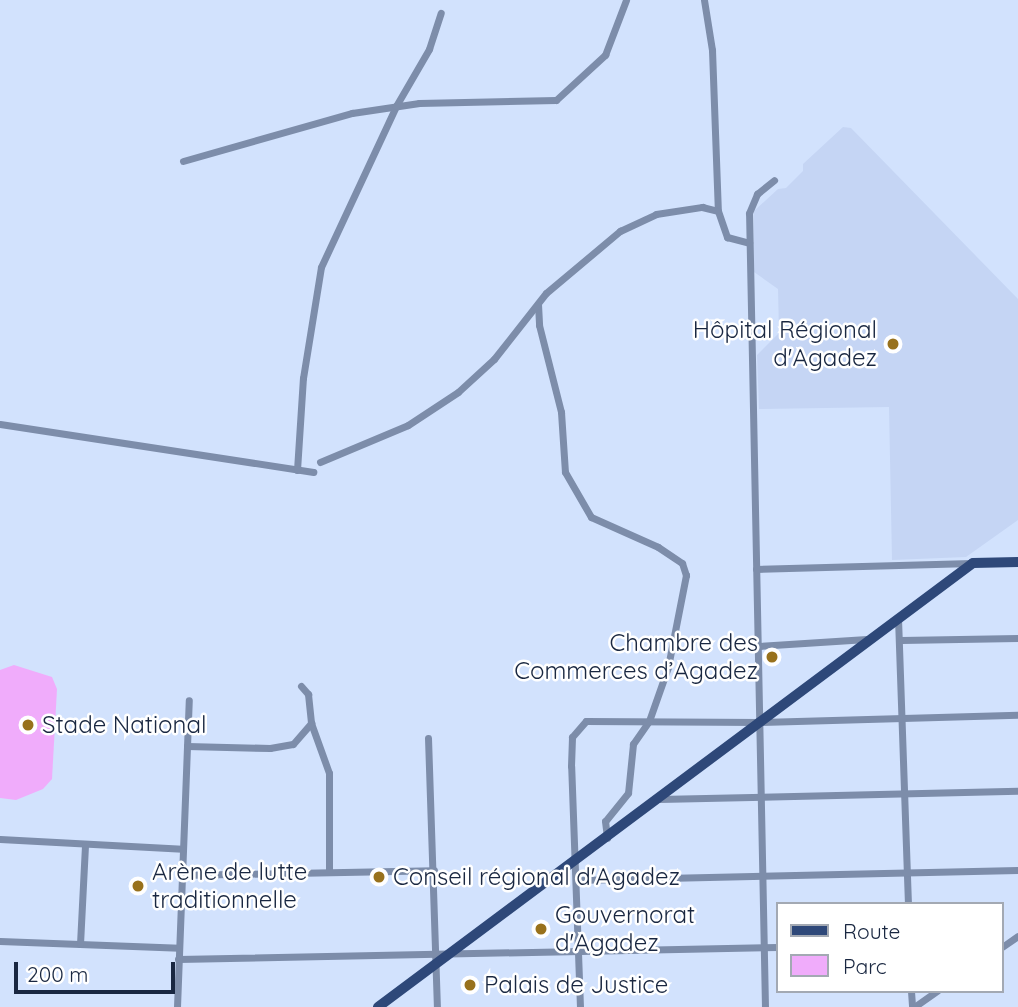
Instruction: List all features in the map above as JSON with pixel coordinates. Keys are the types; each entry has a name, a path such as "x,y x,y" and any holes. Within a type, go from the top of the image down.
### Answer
{"main road":[{"path":"378,1007 436,957 450,951 575,862 867,639 973,563 1018,562"}],"street":[{"path":"183,161 352,113 396,106 556,100 605,55 626,0"},
{"path":"704,0 712,50 718,211 727,237 749,243"},
{"path":"297,470 303,378 321,267 396,106 429,50 441,13"},
{"path":"765,1007 749,243 751,203 774,180"},
{"path":"320,462 408,425 458,392 494,359 538,304 582,259 620,231 656,214 685,207 718,211"},
{"path":"538,304 539,325 561,412 565,472 591,517 658,547 682,563 686,575 668,667 649,720 633,744 628,793 605,821 607,838"},
{"path":"0,424 313,472"},
{"path":"756,569 973,563"},
{"path":"898,618 901,640 908,902"},
{"path":"901,640 1018,638"},
{"path":"758,646 867,639"},
{"path":"301,686 308,694 311,723 329,773 329,872"},
{"path":"177,1007 181,849 189,700"},
{"path":"580,1007 571,766 576,728 592,720 760,722 1018,715"},
{"path":"187,746 270,748 294,743 311,723"},
{"path":"428,738 437,1007"},
{"path":"658,799 1018,790"},
{"path":"0,839 181,849"},
{"path":"80,944 85,844"},
{"path":"182,875 434,870"},
{"path":"577,880 763,878 1018,870"},
{"path":"0,941 179,948"},
{"path":"450,951 776,947"},
{"path":"178,959 436,957"},
{"path":"913,1007 934,993"}],"shaded area":[{"name":"Hôpital Régional d'Agadez","path":"843,127 851,128 1018,299 1018,520 966,557 892,560 889,407 759,409 757,355 779,333 778,289 754,272 754,211 778,189 786,188 803,171 803,164"}],"green space":[{"name":"Stade National","path":"14,665 52,677 57,689 52,779 43,789 16,800 0,798 0,670"}],"place":[{"name":"Hôpital Régional d'Agadez","path":"893,344"},
{"name":"Chambre des Commerces d’Agadez","path":"772,657"},
{"name":"Stade National","path":"28,725"},
{"name":"Conseil régional d'Agadez","path":"379,877"},
{"name":"Arène de lutte traditionnelle","path":"138,886"},
{"name":"Gouvernorat d'Agadez","path":"541,929"},
{"name":"Palais de Justice","path":"470,985"}]}
